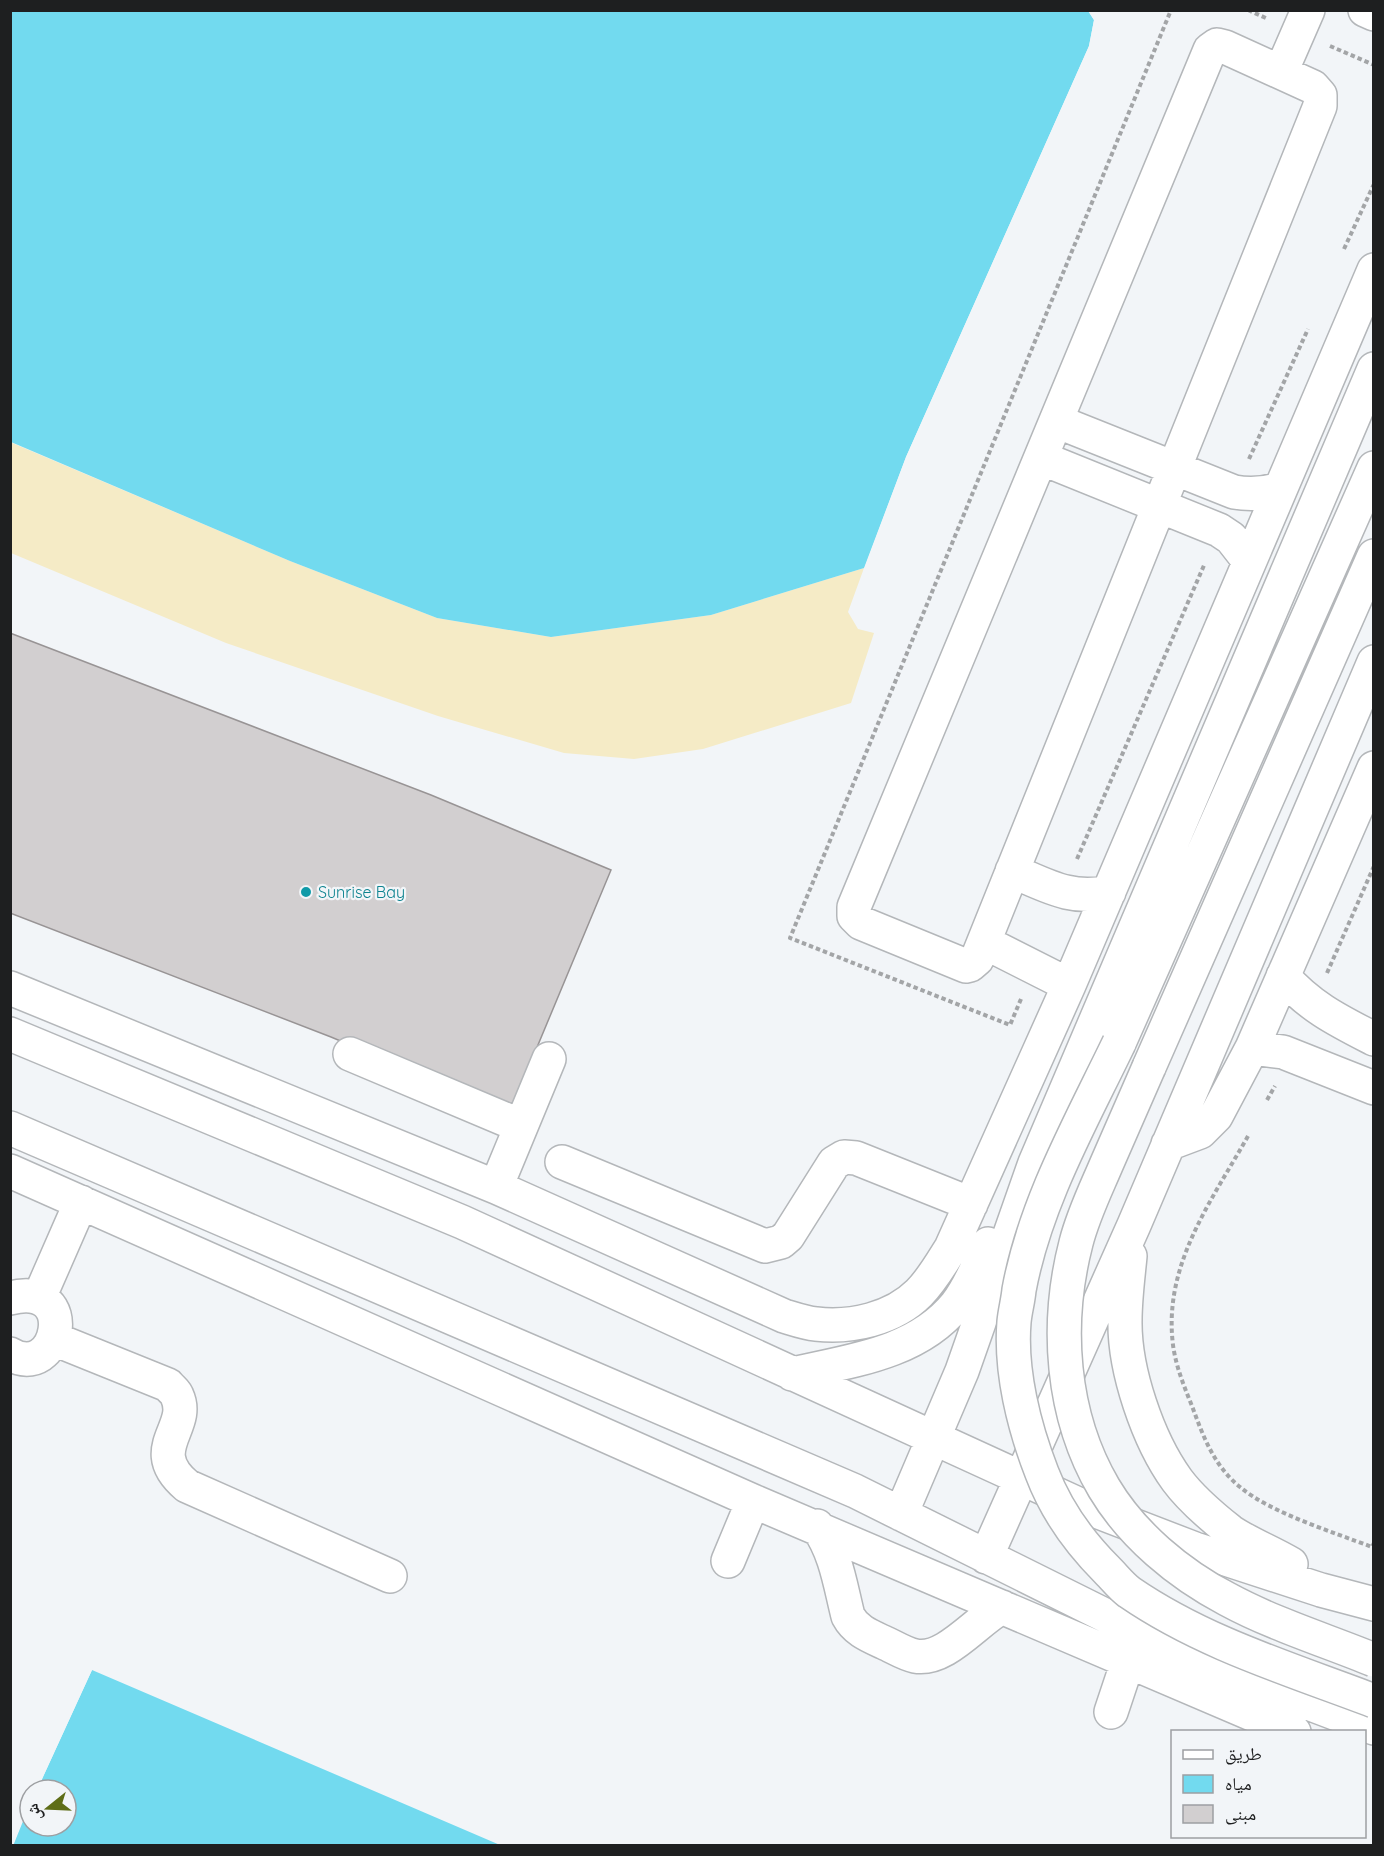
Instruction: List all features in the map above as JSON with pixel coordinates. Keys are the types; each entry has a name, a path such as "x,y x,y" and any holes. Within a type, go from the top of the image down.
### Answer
{"street":[{"path":"1281,72 1308,10"},
{"path":"1365,10 1374,14"},
{"path":"1217,45 1221,46 1281,72 1317,91 1320,95 1320,106 975,963 966,966 861,923 853,912 1210,50 1217,45"},
{"path":"10,988 496,1187 784,1316 814,1324 844,1325 873,1319 900,1307 918,1294 951,1248 1069,985 1374,270"},
{"path":"901,1514 962,1371 1035,1163 1374,369"},
{"path":"1056,421 1234,492 1250,495 1266,494 1280,489"},
{"path":"1041,458 1219,530 1242,549 1249,561"},
{"path":"1374,468 1119,1043 1067,1152 1035,1228 1022,1274 1014,1322 1016,1378 1032,1447 1043,1478 1069,1527 1126,1591 1169,1618 1212,1639 1374,1701"},
{"path":"1374,556 1089,1204 1076,1242 1068,1281 1064,1320 1064,1360 1080,1433 1104,1488 1120,1512 1143,1538 1169,1561 1227,1599 1374,1660"},
{"path":"1212,649 1225,716"},
{"path":"986,1557 1134,1225 1374,662"},
{"path":"1168,1144 1190,1137 1209,1125 1216,1116 1252,1048 1374,768"},
{"path":"1012,871 1078,896 1094,896 1108,892"},
{"path":"984,942 1069,985"},
{"path":"1283,976 1302,997 1313,1005 1374,1039"},
{"path":"10,1034 462,1222 1078,1504 1136,1528 1321,1590 1374,1604"},
{"path":"1252,1048 1292,1055 1374,1088"},
{"path":"350,1054 521,1126"},
{"path":"496,1187 549,1059"},
{"path":"10,1128 855,1491 1196,1660 1374,1728"},
{"path":"562,1162 765,1246 781,1242 788,1236 834,1163 844,1157 855,1158 971,1204"},
{"path":"792,1374 897,1348 940,1321 956,1305 973,1276 1009,1193 1016,1182 1035,1163"},
{"path":"10,1171 753,1501 817,1526 1292,1730"},
{"path":"10,1354 24,1359 42,1354 54,1339 57,1328 55,1316 48,1305 25,1298 81,1202"},
{"path":"1134,1225 1125,1322 1130,1368 1158,1448 1177,1480 1203,1508 1232,1532 1296,1567 1321,1590"},
{"path":"54,1339 168,1385 177,1395 180,1408 168,1453 170,1466 177,1478 187,1486 390,1576"},
{"path":"729,1561 753,1501"},
{"path":"817,1526 833,1556 848,1616 852,1623 865,1634 913,1656 933,1656 942,1652 984,1618 1002,1607"},
{"path":"1111,1712 1128,1661"}],"path":[{"path":"1034,968 1010,1024 790,938 1171,10"},
{"path":"1340,258 1374,184"},
{"path":"1234,492 1311,322"},
{"path":"1063,892 1219,530"},
{"path":"1313,1005 1374,866"},
{"path":"1264,1106 1292,1055"},
{"path":"1252,1127 1185,1249 1176,1281 1171,1314 1173,1346 1180,1375 1208,1446 1222,1468 1239,1487 1284,1512 1372,1548 1374,1544"}],"sand":[{"path":"10,442 290,561 437,618 551,637 711,615 864,568 848,612 858,629 874,633 851,703 703,749 634,759 564,753 438,716 226,643 11,553"}],"water":[{"path":"1088,10 1094,20 1089,46 906,457 864,568 711,615 551,637 437,618 290,561 11,442 11,11"},
{"path":"92,1670 500,1845 13,1846 18,1834 18,1838 78,1838 78,1778 42,1778"}],"pier":[{"path":"1092,10 1097,19 1091,47 909,458 867,569 863,572 906,457 1089,46 1094,20 1088,11"},
{"path":"89,1669 92,1670 42,1778 39,1778"},
{"path":"18,1823 18,1832 11,1845"}],"building":[{"name":"Sunrise Bay","path":"10,633 431,795 611,870 510,1112 331,1037 10,913"}],"place":[{"name":"Sunrise Bay","path":"306,892"}]}
